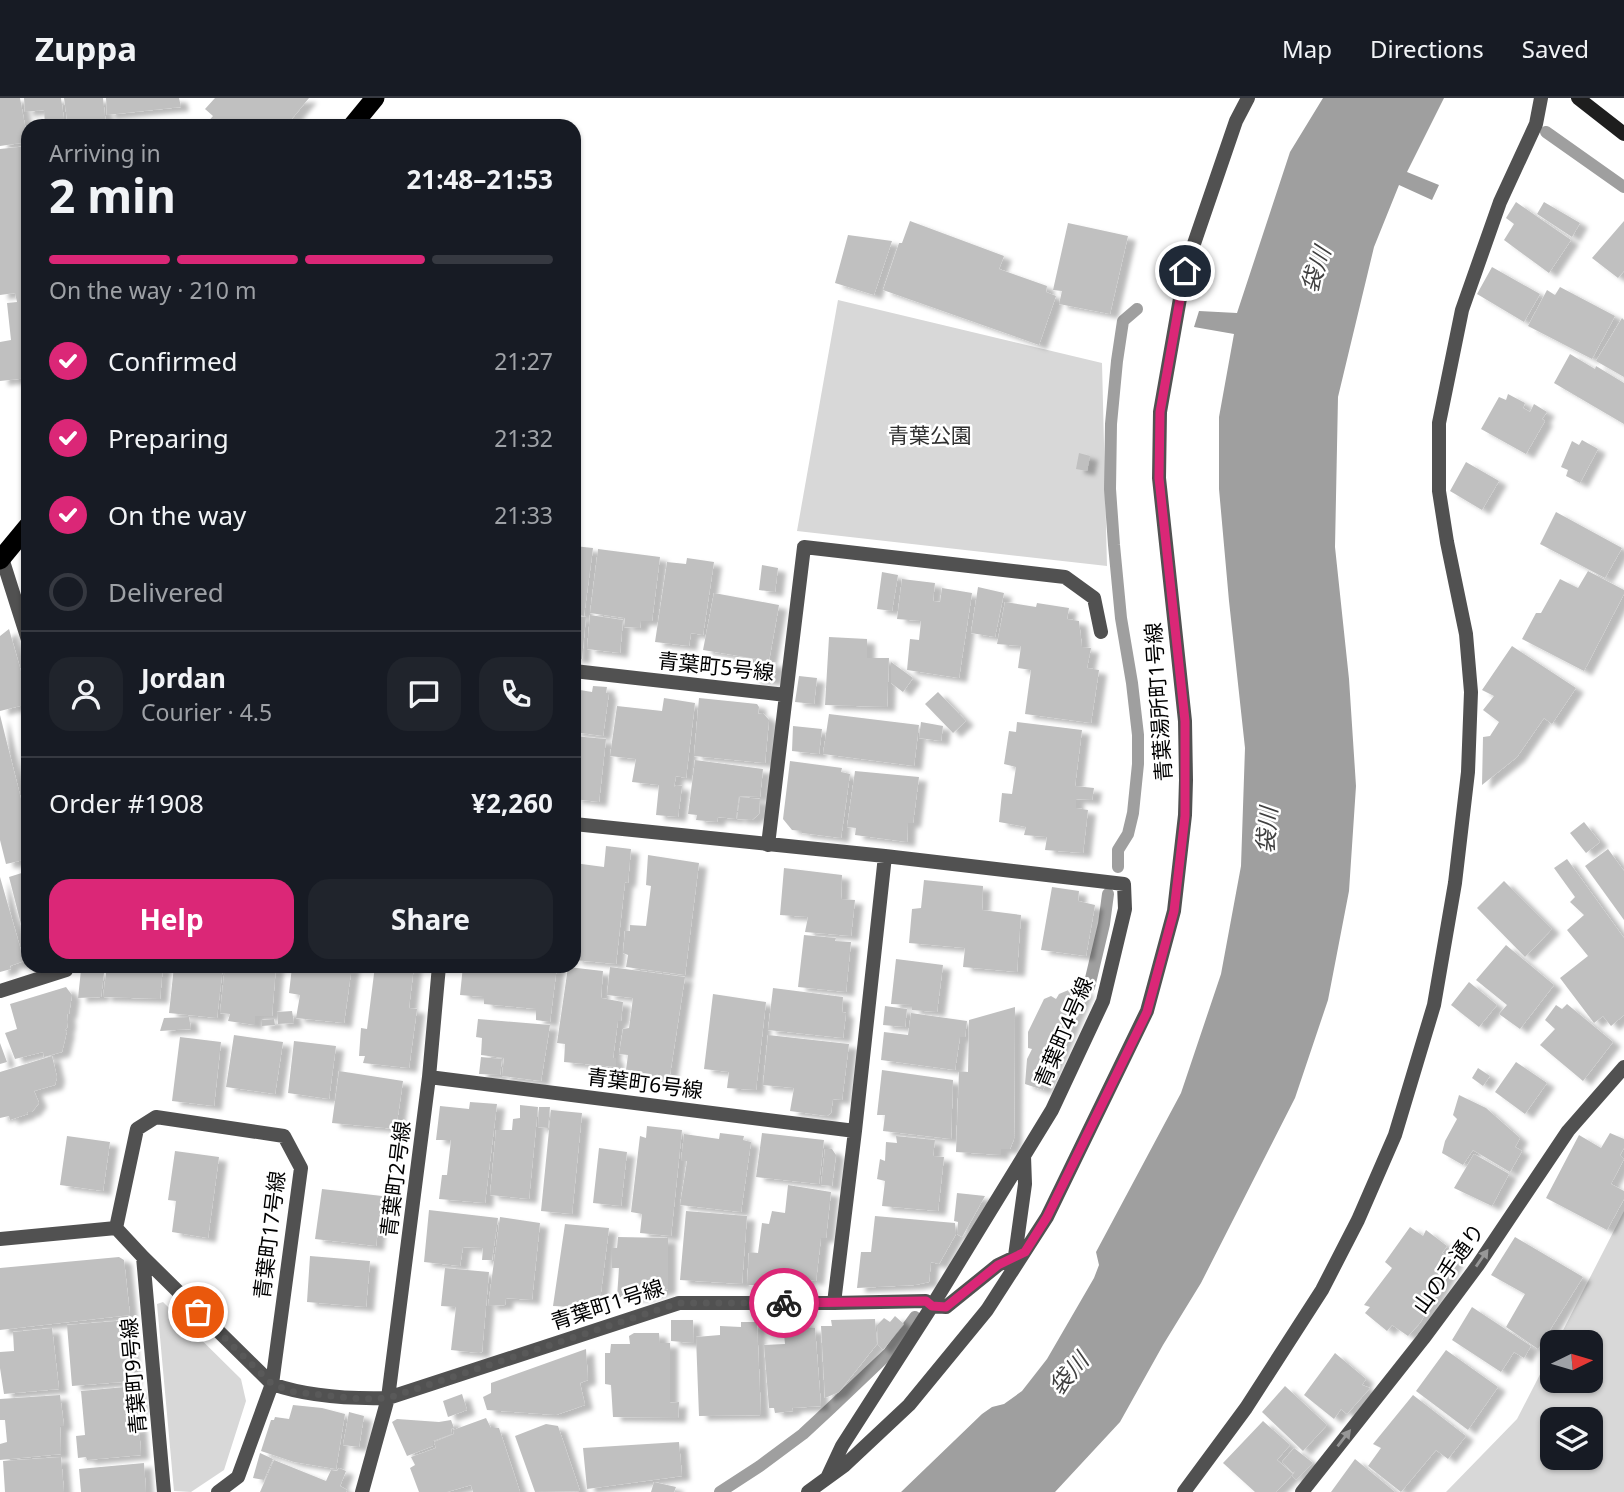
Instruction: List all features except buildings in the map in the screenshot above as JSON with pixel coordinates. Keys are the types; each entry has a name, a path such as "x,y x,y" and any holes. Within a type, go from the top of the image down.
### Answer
{"highway":[{"path":"358,119 375,98"},
{"path":"1,559 21,535"}],"main road":[{"path":"1578,98 1624,134"}],"street":[{"name":"青葉湯所町1号線","path":"808,1492 845,1465 909,1405 987,1310 1020,1254 1047,1217 1147,1012 1174,911 1185,816 1185,721 1159,478 1160,412 1185,271 1236,121 1248,98"},
{"path":"1184,1492 1247,1408 1322,1290 1358,1220 1395,1135 1434,1005 1455,883 1468,772 1471,692 1466,634 1439,491 1439,423 1462,310 1500,202 1536,124 1541,98"},
{"path":"786,695 804,547 1065,578 1094,598 1101,632"},
{"path":"1,559 21,619"},
{"name":"青葉町5号線","path":"581,672 786,695 768,845"},
{"path":"581,825 885,856 834,1303 926,1301 932,1306 946,1307 998,1265 1020,1254 1025,1184 1024,1155"},
{"name":"青葉町4号線","path":"828,1478 842,1446 932,1306 1052,1110 1103,1001 1125,909 1124,884 885,856"},
{"path":"0,990 56,973"},
{"name":"青葉町2号線","path":"362,1492 388,1398 429,1077 438,973"},
{"name":"山の手通り","path":"1302,1492 1478,1265 1569,1131 1624,1067"},
{"name":"青葉町6号線","path":"429,1077 855,1131"},
{"name":"青葉町17号線","path":"116,1228 137,1129 156,1117 284,1136 301,1168 272,1384"},
{"path":"0,1239 116,1228"},
{"name":"青葉町1号線","path":"116,1228 272,1384 294,1392 360,1399 388,1398 679,1303 834,1303"},
{"name":"青葉町9号線","path":"143,1257 164,1492"},
{"path":"218,1492 238,1477 272,1384"}],"green space":[{"name":"青葉公園","path":"838,300 1102,363 1107,566 797,531"},
{"path":"1624,1211 1624,1492 1446,1492 1517,1419 1540,1374 1540,1393 1603,1393 1603,1330 1563,1330"},
{"path":"163,1302 241,1379 246,1401 224,1470 191,1492 174,1491 157,1304"}],"water":[{"name":"袋川","path":"1323,98 1444,98 1407,172 1439,185 1432,200 1399,185 1374,247 1338,397 1335,547 1349,679 1356,786 1349,891 1328,1000 1295,1098 1201,1283 1120,1422 1055,1492 901,1492 982,1414 992,1407 1004,1404 1022,1391 1047,1359 1094,1278 1099,1265 1096,1252 1181,1093 1221,974 1241,866 1245,748 1219,489 1219,417 1234,334 1194,327 1199,311 1237,313 1290,152"}],"waterway":[{"path":"1546,132 1624,187"},
{"path":"1118,867 1118,850 1128,834 1133,813 1138,735 1121,618 1114,545 1110,489 1111,424 1123,321 1137,309"},
{"path":"1089,987 1108,894"},
{"path":"720,1492 803,1434 889,1353 915,1317"}],"way so far":[{"path":"198,1312 272,1384 294,1392 360,1399 388,1398 679,1303 784,1303"}],"route":[{"path":"784,1303 926,1301 932,1306 946,1307 998,1265 1025,1252 1047,1217 1147,1012 1174,911 1185,816 1185,721 1159,478 1160,412 1185,271"}]}
